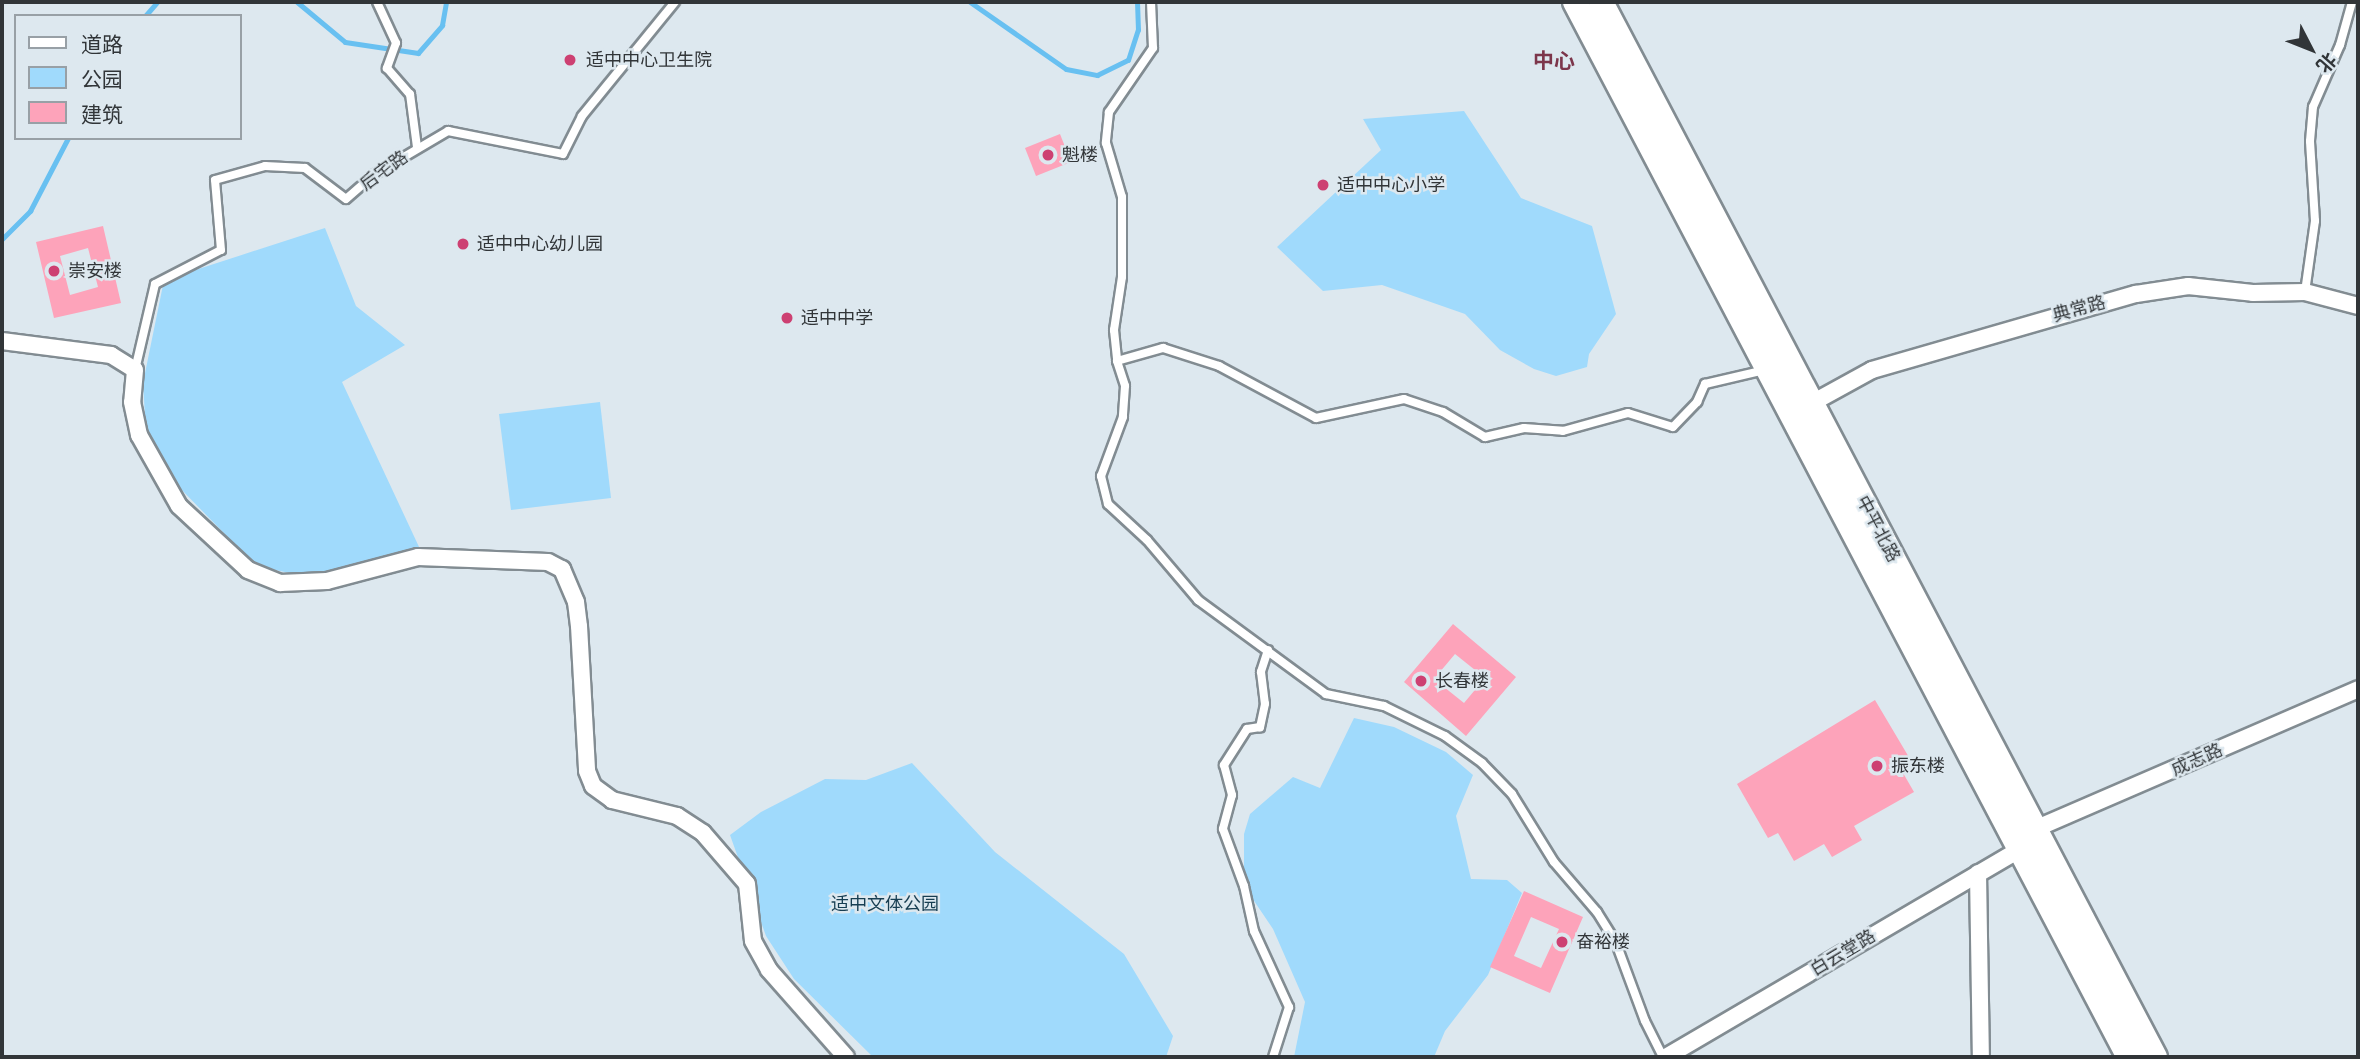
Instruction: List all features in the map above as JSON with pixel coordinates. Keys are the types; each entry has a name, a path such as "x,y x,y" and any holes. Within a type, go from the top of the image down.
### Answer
{"highway":[{"path":"1575,2 2129,1057"},
{"name":"中平北路","path":"1601,2 2155,1057"}],"street":[{"name":"典常路","path":"1812,404 1898,361 2136,294 2188,286 2253,293 2305,292 2358,306"},
{"path":"2,341 111,355 135,370 134,418 145,449 179,506 248,570 280,583 303,585 385,569 418,557 548,562 562,569 576,602 587,771 593,786 612,800 677,816 703,833 747,884 753,941 769,970 846,1057"},
{"name":"成志路","path":"2035,829 2358,689"},
{"name":"白云堂路","path":"1665,1057 2020,849"},
{"path":"1978,873 1981,1057"}],"lane":[{"path":"377,2 396,43 387,68 410,94 417,147"},
{"name":"后宅路","path":"135,370 155,284 221,250 215,180 265,166 305,168 346,199 417,147 448,131 563,154 582,116 675,2"},
{"path":"1151,2 1153,48 1109,112 1106,143 1122,197 1122,277 1114,330 1117,361 1125,386 1123,417 1101,476 1108,505 1147,540 1198,600 1326,694 1384,706 1445,736 1505,787 1616,943 1644,1021 1665,1057"},
{"path":"2305,292 2315,221 2310,141 2313,107 2340,46 2352,2"},
{"path":"1117,361 1163,348 1241,376 1316,418 1404,399 1443,412 1485,437 1524,428 1563,431 1628,413 1673,427 1697,402 1705,384 1768,369"},
{"path":"1268,650 1261,672 1265,704 1260,727 1247,729 1224,765 1232,795 1223,829 1244,886 1254,931 1289,1007 1273,1057"}],"green space":[{"path":"1464,111 1521,198 1592,226 1616,314 1589,354 1587,367 1556,376 1534,369 1500,350 1465,314 1382,285 1323,291 1277,247 1381,150 1363,119"},
{"path":"325,228 356,306 405,345 342,382 420,549 348,571 304,576 256,566 175,483 146,432 143,383 163,285 183,274"},
{"path":"600,402 611,498 511,510 499,414"},
{"path":"1354,718 1394,727 1446,752 1473,775 1456,816 1471,879 1507,880 1522,893 1488,975 1445,1031 1434,1057 1294,1057 1305,1002 1273,929 1244,886 1244,834 1250,814 1293,777 1320,788"},
{"name":"适中文体公园","path":"912,763 995,852 1124,954 1173,1036 1166,1057 873,1057 794,979 766,936 730,835 761,812 825,779 866,780"}],"building":[{"name":"魁楼","path":"1060,134 1071,162 1036,176 1025,148"},
{"name":"崇安楼","path":"103,226 121,303 54,318 36,242","holes":["88,248 98,287 70,295 60,256"]},
{"name":"长春楼","path":"1453,624 1516,677 1466,736 1404,682","holes":["1455,654 1485,678 1464,703 1434,679"]},
{"path":"1875,700 1910,759 1899,766 1914,792 1854,826 1862,840 1832,857 1824,844 1794,861 1778,833 1768,838 1737,784"},
{"name":"奋裕楼","path":"1524,891 1583,917 1550,993 1490,967","holes":["1531,917 1559,929 1541,968 1514,956"]}],"waterway":[{"path":"147,14 157,2"},
{"path":"297,2 345,42 418,53 442,25 446,2"},
{"path":"970,2 1066,69 1097,75 1128,60 1138,30 1137,2"},
{"path":"2,239 30,211 67,140"}],"place":[{"name":"适中中心卫生院","path":"570,60"},
{"name":"魁楼","path":"1048,155"},
{"name":"适中中心小学","path":"1323,185"},
{"name":"适中中心幼儿园","path":"463,244"},
{"name":"崇安楼","path":"54,271"},
{"name":"适中中学","path":"787,318"},
{"name":"长春楼","path":"1421,681"},
{"name":"振东楼","path":"1877,766"},
{"name":"奋裕楼","path":"1562,942"}],"district":[{"name":"中心","path":"1554,61"}]}
